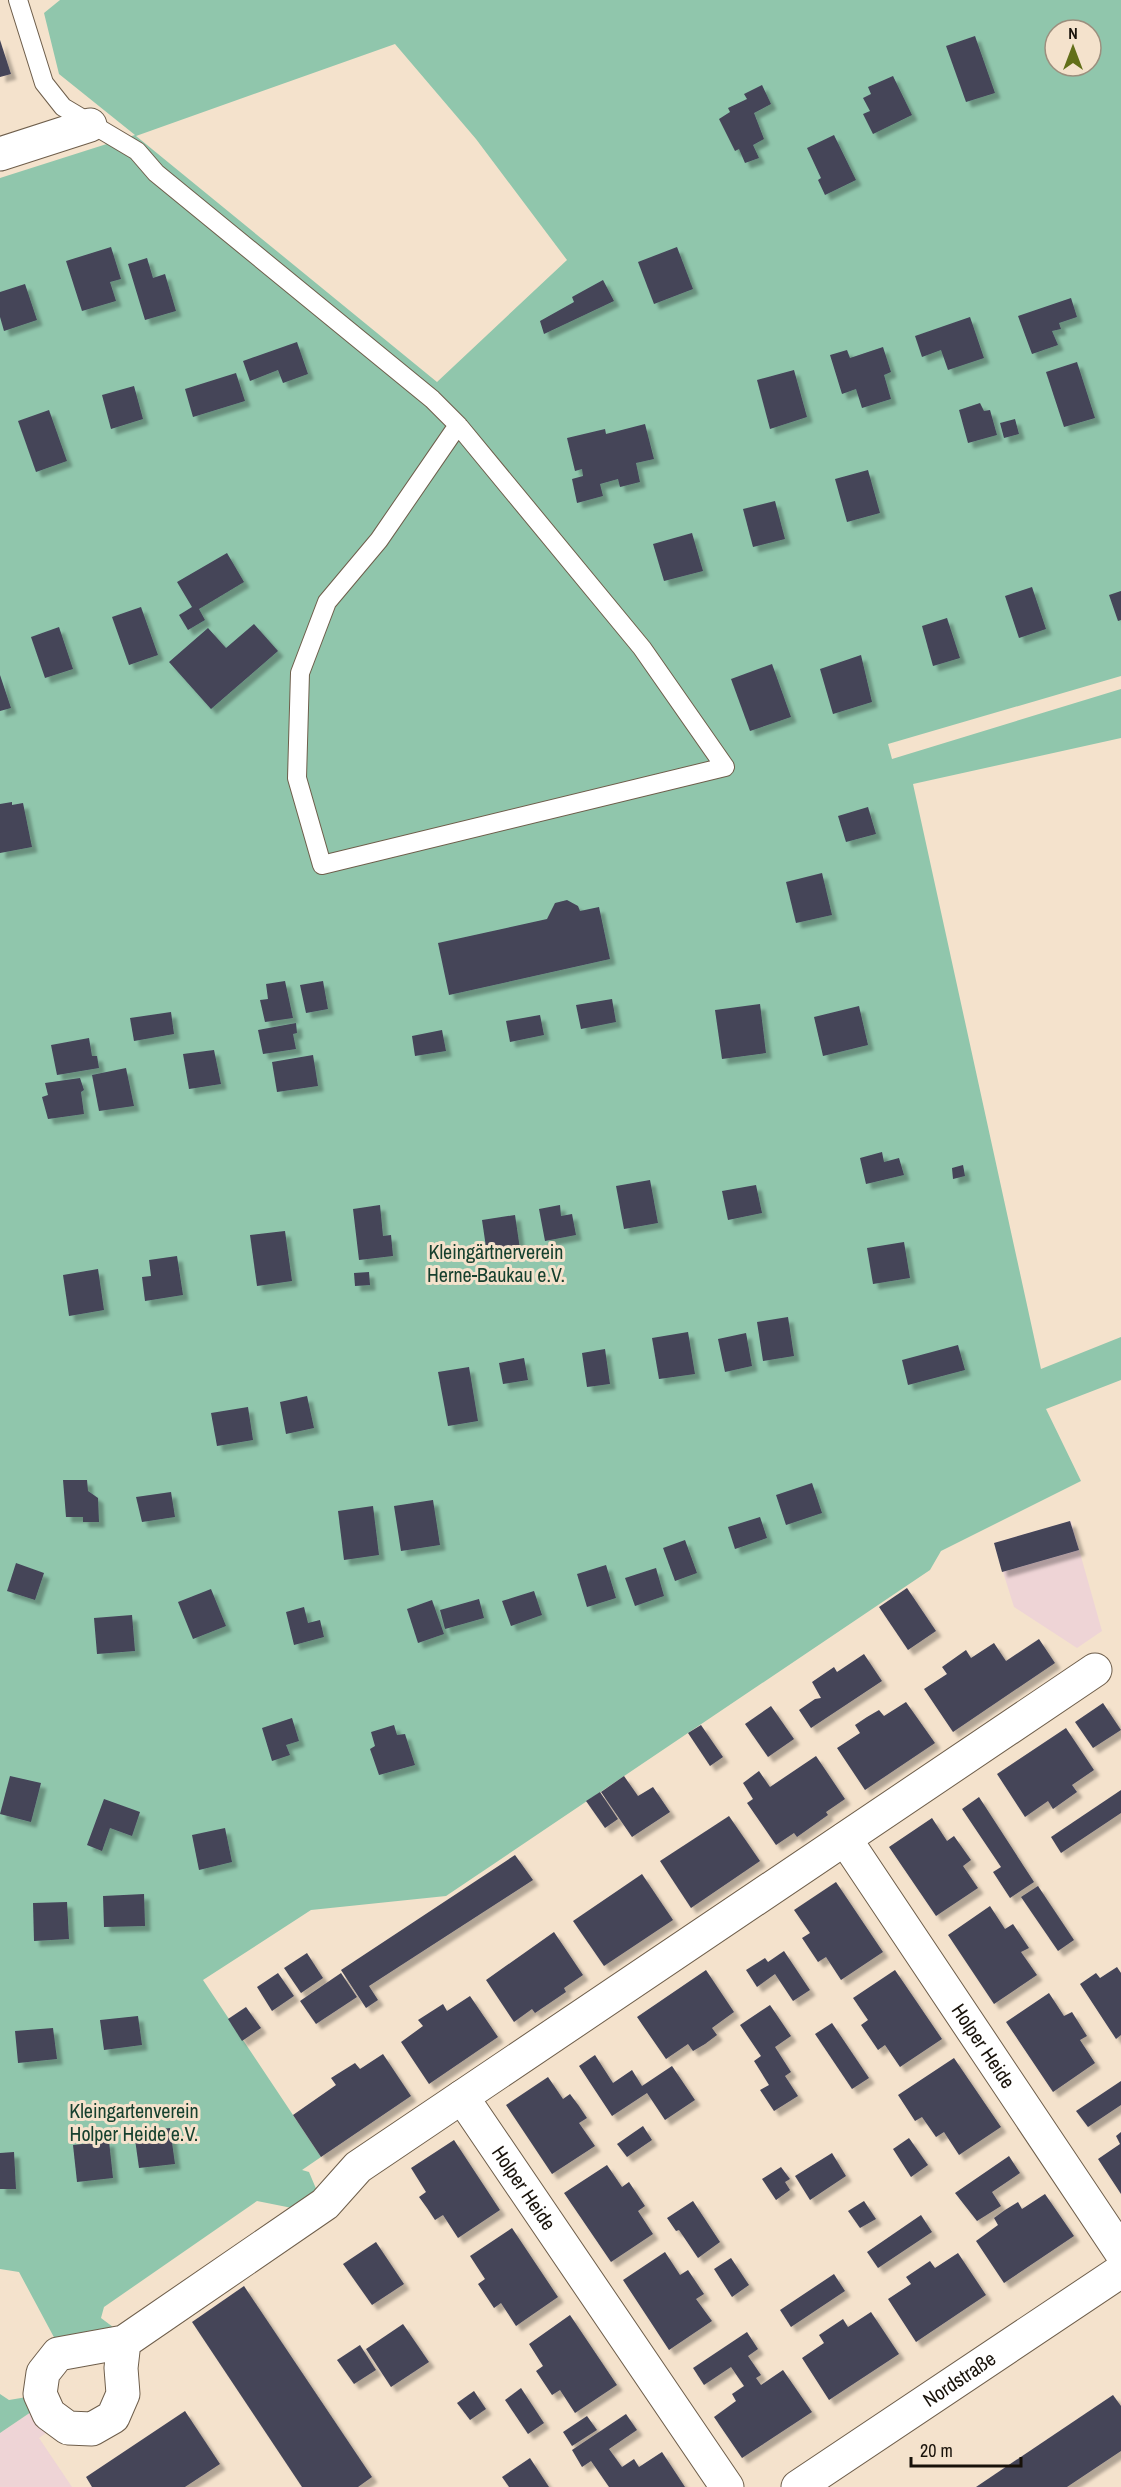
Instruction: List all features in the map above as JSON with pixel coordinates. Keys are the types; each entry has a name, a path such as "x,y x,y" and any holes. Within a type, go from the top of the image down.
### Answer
{"street":[{"path":"0,154 90,125"},
{"path":"124,2342 325,2204 358,2167 1095,1670"},
{"name":"Holper Heide","path":"845,1839 1121,2252"},
{"name":"Holper Heide","path":"462,2097 727,2487"},
{"name":"Nordstraße","path":"798,2487 1121,2271"}],"lane":[{"path":"18,0 44,83 63,107 137,151 156,173 432,399 458,425 642,648 725,767 322,865 297,778 300,673 327,602 379,540 458,425"}],"shaded area":[{"path":"1071,1521 1102,1631 1077,1648 1014,1607 994,1543"},
{"path":"31,2412 46,2433 39,2438 72,2487 0,2487 0,2433"}],"green space":[{"name":"Kleingärtnerverein Herne-Baukau e.V.","path":"60,0 1121,0 1121,676 888,744 892,759 1121,689 1121,738 913,784 1041,1369 1121,1337 1121,1380 1046,1409 1081,1481 941,1551 930,1570 446,1896 311,1910 203,1980 321,2157 302,2170 309,2172 317,2191 292,2208 257,2201 104,2307 101,2318 113,2327 56,2341 19,2272 0,2269 0,178 135,135 59,74 44,13","holes":["395,44 476,139 567,260 437,382 136,136"]},
{"path":"0,2394 9,2400 27,2397 31,2412 0,2433"}],"building":[{"path":"975,36 995,93 966,102 946,46"},
{"path":"0,40 11,74 0,77"},
{"path":"893,76 912,115 873,134 863,114 870,111 863,98 871,94 868,87"},
{"path":"762,85 771,104 754,113 764,139 753,145 759,158 745,163 739,149 735,151 719,119 730,112 728,108 747,99 744,94"},
{"path":"834,135 856,180 825,195 818,180 821,178 807,148"},
{"path":"111,247 121,279 110,282 116,301 82,311 66,261"},
{"path":"677,247 693,289 654,304 638,262"},
{"path":"147,258 153,278 165,274 176,311 145,320 128,264"},
{"path":"603,280 614,301 544,334 540,321 574,302 572,297"},
{"path":"25,284 37,320 4,331 0,317 0,292"},
{"path":"1071,298 1077,317 1059,323 1061,329 1052,331 1058,345 1032,354 1018,316"},
{"path":"970,317 984,358 948,370 941,350 922,357 915,336"},
{"path":"297,342 308,374 283,383 278,370 250,381 243,361"},
{"path":"883,347 891,372 884,375 891,399 862,408 856,389 842,394 830,355 847,350 850,358"},
{"path":"1077,362 1095,418 1064,427 1046,372"},
{"path":"794,370 807,417 770,429 757,380"},
{"path":"236,373 245,401 193,417 185,389"},
{"path":"134,386 143,419 111,429 102,395"},
{"path":"980,403 984,411 990,410 997,435 968,443 959,410"},
{"path":"49,410 67,461 36,472 18,421"},
{"path":"1015,419 1019,434 1004,438 1000,423"},
{"path":"645,424 654,459 636,463 640,482 620,487 618,479 600,484 603,496 577,503 572,479 583,476 582,469 575,471 567,438 605,429 606,434"},
{"path":"868,470 880,513 847,522 835,479"},
{"path":"775,501 785,539 753,547 743,509"},
{"path":"692,533 703,571 664,581 653,544"},
{"path":"227,553 244,582 199,609 205,620 188,630 179,615 192,607 177,582"},
{"path":"1032,587 1046,629 1019,638 1005,596"},
{"path":"1121,591 1121,620 1118,621 1109,595"},
{"path":"141,607 158,655 129,665 112,617"},
{"path":"947,618 960,658 933,666 922,626"},
{"path":"254,624 278,651 211,709 169,662 208,628 226,648"},
{"path":"59,627 73,669 45,678 31,637"},
{"path":"861,655 872,702 833,714 820,669"},
{"path":"772,664 791,717 750,731 731,679"},
{"path":"0,675 11,708 0,711"},
{"path":"12,802 12,805 23,803 32,847 0,853 0,804"},
{"path":"868,807 876,834 846,842 838,816"},
{"path":"822,873 832,915 796,923 786,882"},
{"path":"567,900 578,906 580,911 599,907 610,959 449,995 438,943 547,919 555,903"},
{"path":"285,981 293,1018 265,1022 260,1000 268,999 266,984"},
{"path":"323,981 328,1009 306,1013 300,985"},
{"path":"612,999 616,1022 581,1029 576,1005"},
{"path":"760,1004 766,1053 722,1059 715,1010"},
{"path":"859,1006 868,1045 823,1056 814,1017"},
{"path":"171,1012 174,1034 134,1041 130,1018"},
{"path":"540,1015 544,1035 510,1042 506,1021"},
{"path":"296,1023 297,1033 293,1034 296,1049 263,1054 258,1030"},
{"path":"442,1030 446,1051 415,1056 412,1036"},
{"path":"89,1038 92,1056 97,1056 99,1068 57,1075 51,1045"},
{"path":"214,1050 221,1084 189,1089 183,1054"},
{"path":"313,1055 318,1086 277,1092 272,1062"},
{"path":"126,1068 134,1106 99,1111 92,1075"},
{"path":"80,1078 84,1090 81,1092 84,1114 48,1119 42,1097 48,1095 45,1083"},
{"path":"882,1152 884,1162 899,1158 904,1175 866,1184 860,1158"},
{"path":"963,1165 965,1176 953,1179 952,1168"},
{"path":"650,1180 658,1223 624,1229 616,1186"},
{"path":"756,1185 762,1213 728,1220 722,1191"},
{"path":"380,1205 383,1236 391,1235 393,1256 359,1260 353,1209"},
{"path":"560,1205 561,1216 572,1214 576,1235 545,1241 539,1209"},
{"path":"515,1215 520,1249 487,1254 482,1220"},
{"path":"285,1231 292,1281 257,1286 250,1235"},
{"path":"904,1242 910,1278 873,1284 867,1248"},
{"path":"177,1256 183,1295 145,1301 142,1277 151,1276 149,1260"},
{"path":"98,1269 104,1310 69,1316 63,1275"},
{"path":"369,1272 370,1285 355,1286 354,1273"},
{"path":"788,1317 794,1356 763,1361 757,1322"},
{"path":"688,1332 695,1374 659,1379 652,1338"},
{"path":"746,1333 752,1366 725,1372 718,1339"},
{"path":"958,1345 965,1370 908,1385 902,1360"},
{"path":"605,1349 610,1384 587,1387 582,1353"},
{"path":"524,1358 528,1380 503,1384 499,1363"},
{"path":"469,1367 478,1421 448,1426 438,1372"},
{"path":"307,1396 314,1428 286,1434 280,1402"},
{"path":"248,1407 253,1440 217,1446 211,1413"},
{"path":"63,1480 87,1480 88,1491 98,1498 99,1522 83,1522 83,1517 66,1517"},
{"path":"812,1483 822,1513 786,1525 776,1495"},
{"path":"171,1492 175,1517 142,1522 136,1497"},
{"path":"433,1500 440,1545 401,1551 394,1506"},
{"path":"373,1506 379,1555 344,1560 338,1511"},
{"path":"760,1517 767,1538 735,1549 728,1527"},
{"path":"1070,1521 1079,1550 1002,1572 994,1543"},
{"path":"685,1540 697,1573 675,1581 663,1548"},
{"path":"16,1563 44,1573 35,1600 7,1591"},
{"path":"606,1565 616,1598 587,1607 577,1574"},
{"path":"656,1568 664,1596 635,1606 625,1578"},
{"path":"907,1588 936,1631 908,1650 879,1607"},
{"path":"211,1589 226,1626 193,1639 178,1602"},
{"path":"534,1591 542,1615 511,1626 502,1601"},
{"path":"479,1599 484,1618 445,1629 440,1610"},
{"path":"432,1600 444,1634 418,1643 407,1609"},
{"path":"304,1607 308,1623 320,1620 324,1637 294,1645 286,1612"},
{"path":"132,1615 135,1651 97,1654 94,1618"},
{"path":"1039,1639 1055,1663 953,1732 924,1689 947,1674 942,1667 966,1650 971,1658 994,1643 1006,1661"},
{"path":"864,1654 882,1681 811,1728 799,1710 815,1699 821,1698 812,1682 834,1667 837,1672"},
{"path":"906,1702 935,1743 865,1790 837,1748 860,1733 855,1725 879,1710 884,1716"},
{"path":"1103,1703 1121,1730 1093,1748 1075,1722"},
{"path":"771,1706 794,1739 768,1757 745,1724"},
{"path":"292,1718 299,1741 286,1745 290,1755 272,1761 262,1728"},
{"path":"394,1725 397,1735 405,1734 415,1765 379,1775 370,1749 375,1746 371,1732"},
{"path":"701,1725 723,1757 710,1766 688,1733"},
{"path":"1066,1728 1094,1770 1072,1785 1077,1792 1053,1809 1048,1801 1025,1817 997,1774"},
{"path":"816,1756 845,1799 826,1812 828,1815 797,1837 794,1833 776,1845 747,1803 753,1799 743,1783 759,1771 770,1787"},
{"path":"10,1776 41,1783 31,1822 0,1814"},
{"path":"624,1776 638,1796 653,1787 670,1812 632,1837 601,1792"},
{"path":"1121,1790 1121,1813 1061,1853 1051,1837"},
{"path":"600,1792 618,1819 605,1828 586,1801"},
{"path":"979,1797 1034,1882 1010,1898 993,1872 1001,1867 962,1809"},
{"path":"104,1799 140,1812 132,1836 110,1828 102,1851 87,1845"},
{"path":"729,1816 760,1861 691,1908 660,1861"},
{"path":"932,1818 947,1841 954,1836 971,1860 963,1866 978,1888 936,1916 889,1847"},
{"path":"225,1828 232,1862 199,1870 192,1835"},
{"path":"515,1855 533,1880 369,1986 378,2000 366,2008 341,1970"},
{"path":"642,1874 673,1920 604,1966 573,1921"},
{"path":"836,1882 883,1952 841,1980 826,1957 818,1962 802,1938 810,1933 794,1910"},
{"path":"1038,1886 1074,1940 1058,1951 1021,1897"},
{"path":"144,1894 145,1926 104,1927 103,1896"},
{"path":"67,1902 69,1939 34,1941 33,1903"},
{"path":"990,1906 1005,1929 1013,1924 1029,1948 1021,1952 1037,1975 994,2004 948,1935"},
{"path":"554,1932 583,1975 564,1988 566,1992 535,2013 532,2009 514,2022 486,1980"},
{"path":"784,1951 810,1990 793,2001 775,1974 757,1987 746,1970 765,1958 768,1962"},
{"path":"307,1953 323,1978 301,1993 284,1968"},
{"path":"1117,1967 1121,1973 1121,2035 1116,2039 1080,1984 1096,1973 1100,1978"},
{"path":"706,1970 734,2012 712,2028 717,2035 705,2044 693,2051 688,2044 666,2059 637,2017"},
{"path":"895,1970 942,2039 900,2067 885,2045 878,2050 861,2025 868,2020 853,1998"},
{"path":"278,1973 294,1996 272,2011 257,1987"},
{"path":"341,1973 357,1997 316,2024 300,2001"},
{"path":"1049,1993 1064,2016 1072,2012 1087,2036 1080,2040 1095,2063 1053,2092 1006,2022"},
{"path":"470,1996 498,2037 429,2084 401,2042 423,2026 418,2020 443,2004 447,2011"},
{"path":"770,2005 791,2036 775,2047 791,2072 785,2076 798,2096 774,2111 760,2090 769,2085 754,2061 761,2056 740,2025"},
{"path":"246,2007 261,2028 242,2041 228,2019"},
{"path":"138,2016 142,2045 104,2050 100,2020"},
{"path":"832,2023 869,2078 852,2089 815,2034"},
{"path":"53,2028 57,2059 18,2063 15,2031"},
{"path":"383,2054 411,2096 321,2157 293,2115 336,2085 331,2078 355,2063 360,2069"},
{"path":"595,2055 613,2083 632,2070 642,2086 672,2066 695,2100 665,2120 647,2093 612,2116 579,2066"},
{"path":"954,2058 1001,2127 959,2155 944,2132 936,2137 922,2117 915,2121 898,2095"},
{"path":"548,2077 563,2099 570,2094 579,2106 587,2118 579,2123 595,2146 552,2174 506,2105"},
{"path":"1121,2081 1121,2105 1088,2127 1076,2111"},
{"path":"643,2126 652,2140 627,2157 617,2144"},
{"path":"170,2128 175,2164 139,2168 134,2132"},
{"path":"1121,2132 1121,2194 1098,2159 1120,2144 1116,2136"},
{"path":"909,2138 928,2165 911,2177 893,2149"},
{"path":"454,2140 500,2210 458,2238 443,2215 435,2220 419,2197 426,2192 411,2168"},
{"path":"109,2141 113,2178 77,2182 73,2145"},
{"path":"14,2152 16,2189 0,2189 0,2153"},
{"path":"832,2153 846,2176 810,2200 795,2176"},
{"path":"1009,2156 1020,2173 992,2192 1001,2206 977,2221 955,2193"},
{"path":"607,2165 622,2187 629,2182 645,2206 638,2211 653,2234 611,2262 564,2193"},
{"path":"781,2167 790,2179 785,2182 790,2190 776,2200 762,2179"},
{"path":"1045,2194 1074,2236 1004,2283 976,2241 998,2225 994,2218 1005,2210 1018,2202 1022,2209"},
{"path":"693,2201 720,2242 698,2258 679,2230 676,2231 667,2218"},
{"path":"864,2201 876,2219 860,2228 848,2211"},
{"path":"921,2215 932,2232 878,2268 867,2252"},
{"path":"512,2228 558,2297 516,2326 501,2303 494,2308 478,2284 485,2279 470,2256"},
{"path":"376,2242 404,2284 372,2305 343,2264"},
{"path":"665,2252 680,2275 688,2270 704,2294 696,2299 712,2321 669,2350 623,2280"},
{"path":"958,2253 986,2295 916,2342 888,2299 911,2284 906,2277 930,2261 935,2268"},
{"path":"731,2258 749,2285 732,2297 714,2269"},
{"path":"834,2274 845,2291 791,2327 780,2310"},
{"path":"244,2286 372,2477 358,2487 302,2487 192,2322"},
{"path":"871,2312 899,2354 829,2400 802,2358 824,2343 819,2335 843,2319 848,2327"},
{"path":"570,2315 617,2385 575,2413 560,2390 552,2395 536,2371 543,2366 529,2344"},
{"path":"403,2324 429,2362 391,2387 366,2349"},
{"path":"747,2332 758,2349 748,2356 761,2375 756,2378 761,2385 783,2370 812,2412 742,2458 714,2417 736,2401 732,2394 744,2386 731,2367 704,2385 693,2368"},
{"path":"360,2345 376,2370 354,2384 337,2360"},
{"path":"521,2388 544,2423 528,2434 505,2400"},
{"path":"474,2391 486,2409 470,2420 457,2403"},
{"path":"1113,2395 1121,2406 1121,2451 1067,2487 976,2487"},
{"path":"185,2411 220,2464 185,2487 92,2487 86,2477"},
{"path":"626,2414 637,2430 609,2449 622,2467 634,2459 639,2467 662,2452 685,2487 609,2487 591,2461 582,2467 572,2450"},
{"path":"587,2416 597,2430 572,2446 563,2432"},
{"path":"530,2458 549,2487 509,2487 502,2477"}],"park label":[{"name":"Kleingartenverein Holper Heide e.V.","path":"134,2122"}]}
